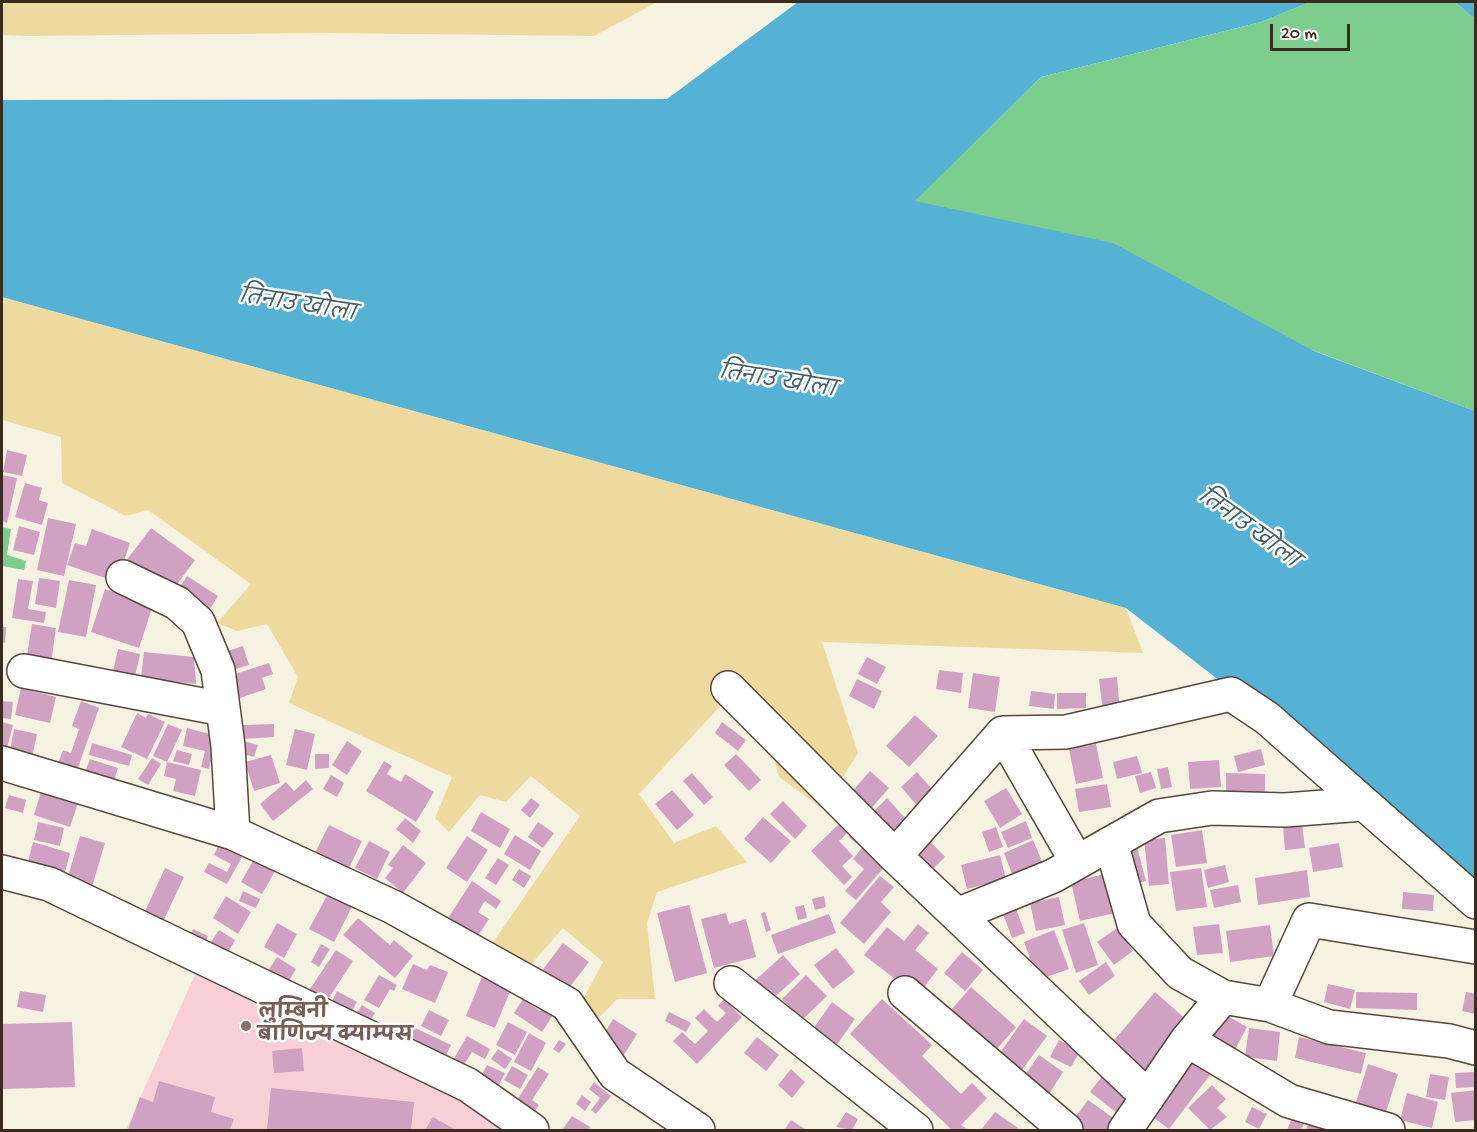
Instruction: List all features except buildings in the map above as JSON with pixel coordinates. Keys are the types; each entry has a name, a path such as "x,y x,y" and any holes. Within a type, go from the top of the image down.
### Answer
{"street":[{"path":"123,577 177,603 198,622 218,670 228,746 233,833"},
{"path":"24,671 223,709"},
{"path":"728,687 895,856 1148,1097"},
{"path":"895,856 1002,733 1066,732 1231,694 1267,718 1476,902"},
{"path":"1002,733 1077,862"},
{"path":"2,763 233,833 393,907 567,1004 615,1074 698,1131"},
{"path":"957,915 1053,876 1159,816 1212,808 1285,810 1363,804"},
{"path":"1111,843 1134,924 1180,973 1223,997 1270,1005 1329,1027 1449,1041 1476,1048"},
{"path":"2,872 49,884 468,1085 532,1131"},
{"path":"1270,1005 1309,920 1476,947"},
{"path":"731,983 916,1131"},
{"path":"905,993 1066,1131"},
{"path":"1125,1130 1187,1040 1223,997"},
{"path":"1187,1040 1289,1101 1388,1131"}],"shaded area":[{"name":"लुम्बिनी बाणिज्य क्याम्पस","path":"200,963 442,1088 505,1130 126,1130"}],"green space":[{"path":"1310,2 1455,2 1475,19 1475,411 914,201 1041,77 1261,22"},
{"path":"2,527 11,529 7,555 26,561 24,570 2,566"}],"sand":[{"path":"2,2 657,2 594,36 322,33 30,36 2,35"},
{"path":"2,297 1126,608 1143,653 822,642 858,753 823,809 779,777 769,741 724,702 639,794 674,843 716,826 747,862 657,892 647,923 655,999 617,999 589,1028 575,1014 603,962 563,928 522,975 485,954 580,816 531,776 506,802 480,795 449,832 435,818 452,777 289,703 298,677 267,624 237,631 217,623 251,584 148,510 126,516 62,483 61,437 2,420"}],"water":[{"name":"तिनाउ खोला","path":"798,2 1310,2 1261,22 1041,77 915,201 1113,243 1314,351 1475,411 1475,879 1126,608 2,297 2,100 667,99"},
{"path":"1455,2 1475,2 1475,19"}],"place":[{"name":"लुम्बिनी बाणिज्य क्याम्पस","path":"246,1026"}]}
